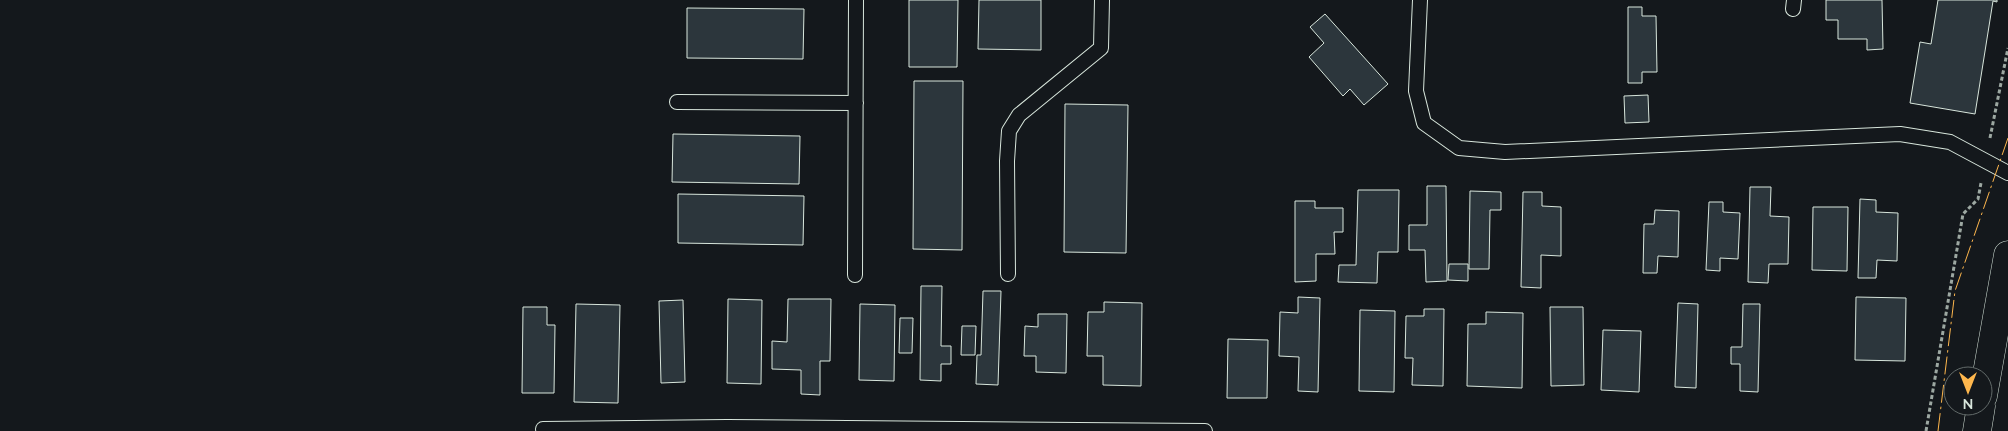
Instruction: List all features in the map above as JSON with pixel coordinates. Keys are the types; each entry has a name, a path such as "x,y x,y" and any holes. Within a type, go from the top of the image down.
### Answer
{"street":[{"path":"1988,366 2008,255"},
{"path":"1977,431 1979,416"}],"lane":[{"path":"855,275 856,0"},
{"path":"1008,274 1007,161 1009,132 1019,115 1101,48 1102,0"},
{"path":"1420,0 1416,90 1424,123 1459,148 1505,152 1900,134 1950,142 2008,173"},
{"path":"677,102 856,103"},
{"path":"543,429 1205,431"}],"path":[{"path":"1926,431 1963,214 1978,199 2008,48"}],"building":[{"path":"909,0 958,0 957,67 909,67"},
{"path":"979,0 1041,0 1041,50 978,49"},
{"path":"1826,0 1882,0 1883,49 1867,50 1867,39 1838,39 1838,20 1826,20"},
{"path":"1938,0 1997,0 1997,2 1993,1 1975,114 1910,103 1920,42 1931,44"},
{"path":"1628,7 1642,7 1642,16 1656,16 1657,72 1642,72 1642,83 1628,83"},
{"path":"687,8 804,9 803,59 687,58"},
{"path":"1325,14 1388,84 1364,105 1350,89 1343,96 1309,57 1324,43 1310,27"},
{"path":"914,81 963,81 962,250 913,249"},
{"path":"1648,95 1649,122 1625,123 1624,96"},
{"path":"1065,104 1128,105 1126,253 1064,252"},
{"path":"673,134 800,136 799,184 672,182"},
{"path":"1427,186 1446,186 1447,281 1426,282 1425,250 1409,250 1409,225 1427,225"},
{"path":"1750,187 1771,187 1770,216 1789,217 1788,264 1769,264 1768,283 1748,282"},
{"path":"1358,190 1399,190 1398,252 1378,252 1377,283 1338,282 1339,265 1356,265"},
{"path":"1470,191 1501,192 1501,210 1490,210 1489,269 1469,269"},
{"path":"1523,192 1542,192 1542,206 1561,207 1561,256 1541,255 1541,288 1521,287"},
{"path":"678,194 804,196 803,245 678,243"},
{"path":"1860,199 1876,200 1876,212 1898,213 1897,261 1877,260 1876,278 1858,278"},
{"path":"1295,201 1315,201 1315,208 1343,208 1343,232 1334,232 1335,254 1316,254 1316,281 1295,282"},
{"path":"1709,202 1723,202 1723,212 1740,213 1738,259 1720,258 1720,271 1706,270"},
{"path":"1813,207 1848,207 1847,271 1812,270"},
{"path":"1655,210 1679,211 1678,257 1658,256 1657,273 1643,273 1644,224 1654,224"},
{"path":"1449,264 1468,264 1468,281 1448,280"},
{"path":"921,286 942,286 941,346 951,346 951,364 941,364 941,381 920,380"},
{"path":"983,291 1001,291 998,385 976,384 977,355 981,355"},
{"path":"1298,297 1320,298 1318,392 1298,391 1299,357 1279,356 1280,312 1298,313"},
{"path":"1856,297 1906,298 1905,361 1855,360"},
{"path":"728,299 762,300 761,384 727,383"},
{"path":"788,299 831,299 830,361 820,361 820,395 801,394 801,370 772,369 772,341 787,342"},
{"path":"683,300 685,382 661,383 659,301"},
{"path":"1104,302 1142,303 1141,386 1103,385 1103,356 1087,356 1088,312 1104,312"},
{"path":"1678,303 1698,304 1696,388 1675,387"},
{"path":"576,304 620,305 618,403 574,402"},
{"path":"860,304 895,305 894,381 859,380"},
{"path":"1743,304 1760,304 1758,392 1740,391 1740,364 1731,364 1731,347 1742,347"},
{"path":"523,307 547,307 547,325 555,325 554,393 522,393"},
{"path":"1550,307 1583,307 1584,385 1551,386"},
{"path":"1424,309 1444,309 1443,386 1412,385 1413,358 1405,358 1406,316 1424,316"},
{"path":"1360,310 1395,311 1394,392 1359,391"},
{"path":"1486,312 1523,313 1522,388 1467,386 1468,324 1486,324"},
{"path":"1038,314 1067,314 1066,373 1036,372 1036,356 1024,356 1025,326 1038,327"},
{"path":"900,318 913,318 912,353 899,353"},
{"path":"962,326 976,326 975,355 961,355"},
{"path":"1603,330 1641,331 1639,392 1601,390"},
{"path":"1228,339 1268,340 1267,398 1227,398"}],"power":[{"path":"1938,431 1955,291 2008,138"}]}
